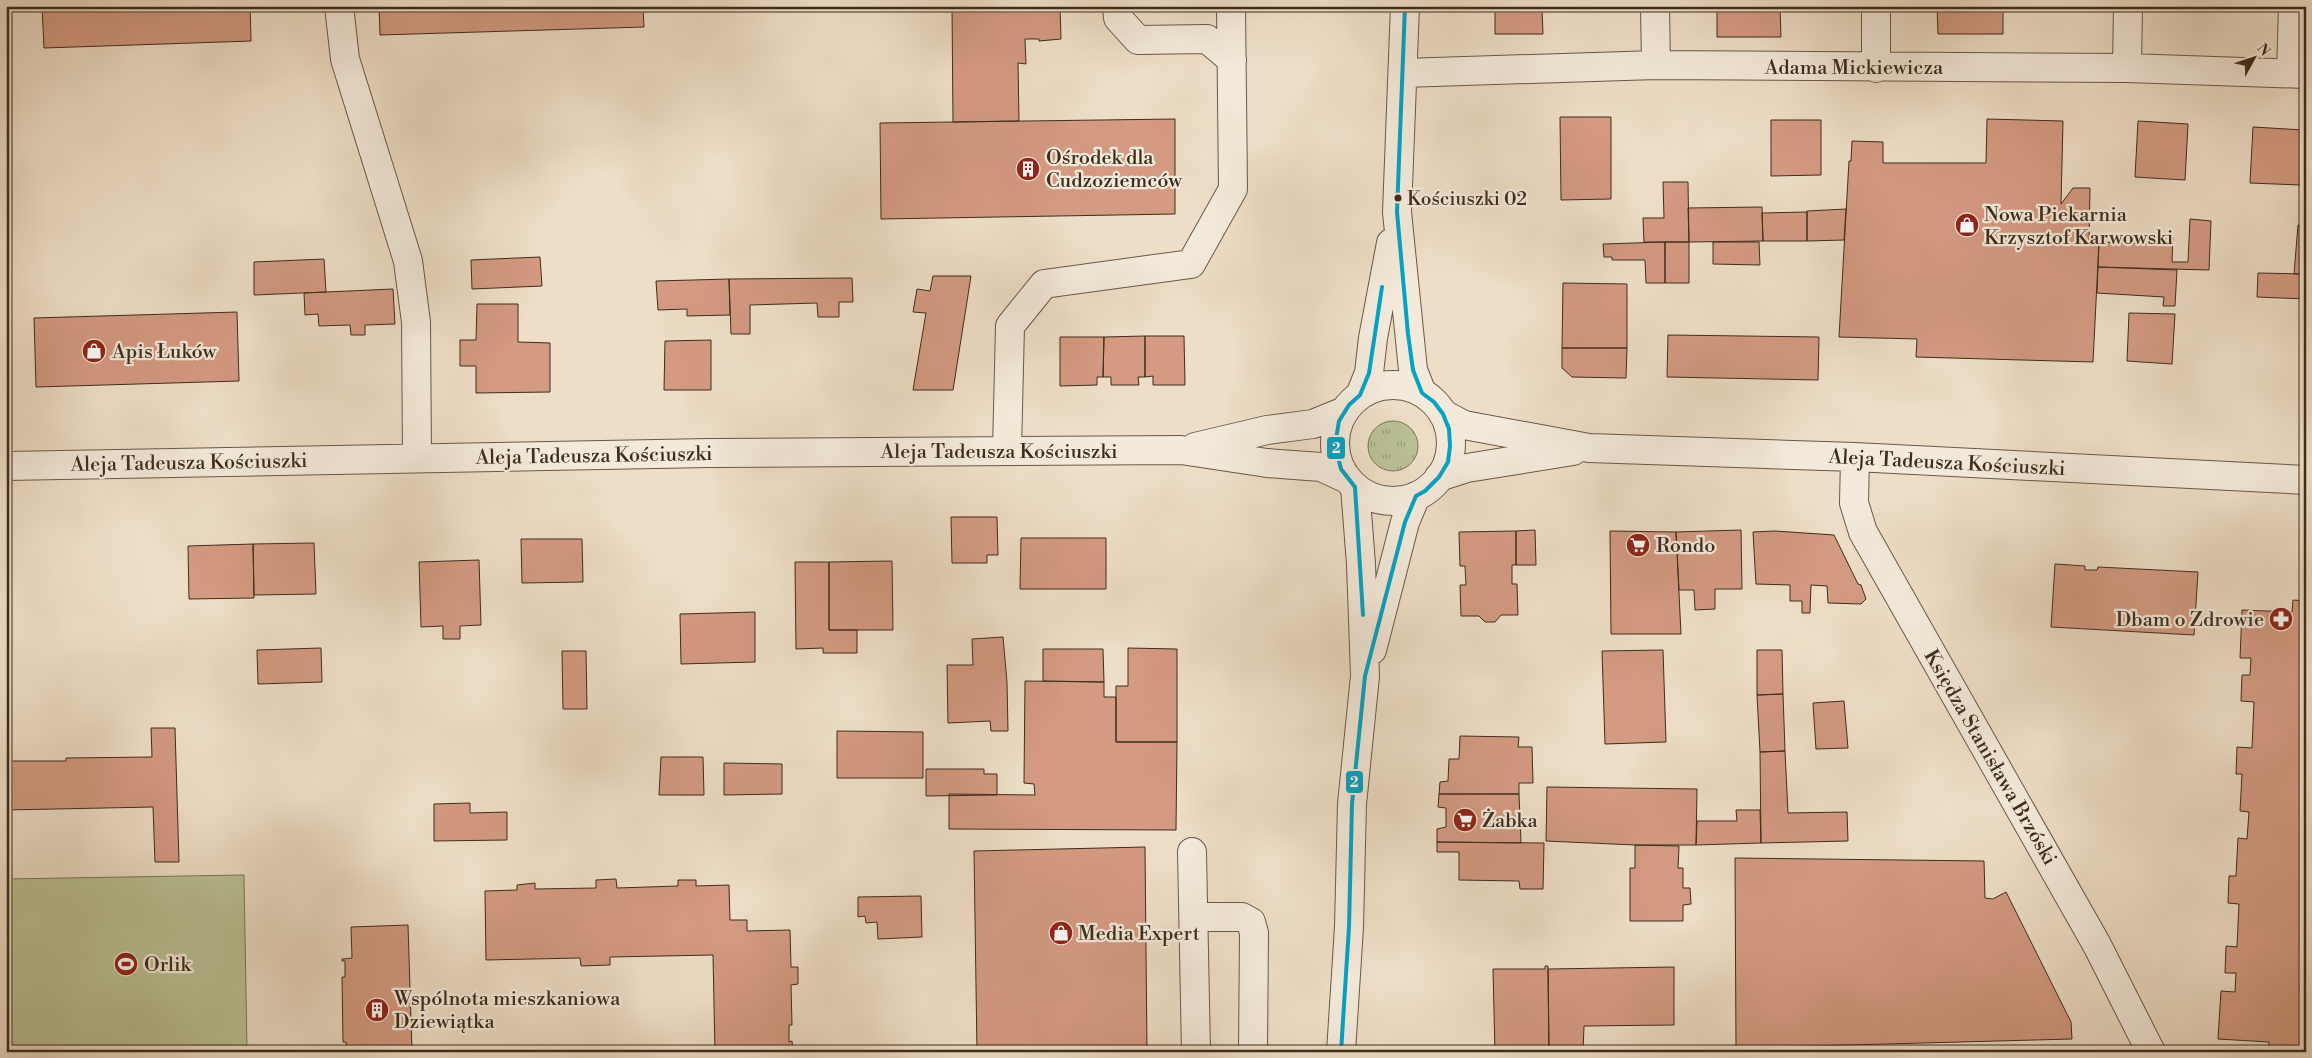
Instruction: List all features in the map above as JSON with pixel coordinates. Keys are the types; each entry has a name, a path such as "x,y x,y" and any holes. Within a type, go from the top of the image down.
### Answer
{"street":[{"path":"339,6 345,60 408,261 416,322 417,458"},
{"path":"1117,6 1118,18 1138,40 1207,39 1232,60"},
{"path":"1405,6 1397,212 1413,370 1422,393"},
{"path":"1655,6 1656,65"},
{"path":"1876,6 1876,68"},
{"path":"2127,68 2128,6"},
{"path":"2293,6 2298,74"},
{"path":"1207,39 1231,13"},
{"path":"1007,450 1010,326 1044,284 1191,264 1233,189 1231,13"},
{"name":"Adama Mickiewicza","path":"1403,73 1656,65 1876,68 2127,68 2298,74"},
{"path":"1353,403 1370,390 1391,385 1407,387 1422,393 1434,402 1443,414 1449,429 1450,446 1448,462 1439,477 1425,491 1416,496 1391,501 1366,494 1351,483 1340,469 1335,445 1339,422 1353,403 1369,373 1372,338 1397,212"},
{"name":"Aleja Tadeusza Kościuszki","path":"1181,450 1267,430 1314,424 1353,403"},
{"name":"Aleja Tadeusza Kościuszki","path":"1443,414 1464,425 1589,448 1855,457 2306,480"},
{"name":"Aleja Tadeusza Kościuszki","path":"1439,477 1467,468 1589,448"},
{"name":"Aleja Tadeusza Kościuszki","path":"6,466 417,458 1007,450 1181,450 1267,463 1321,467 1351,483"},
{"name":"Księdza Stanisława Brzóski","path":"1855,457 1854,503 1863,532 2098,944 2151,1052"},
{"path":"1341,1052 1349,927 1352,804 1365,676 1361,564 1351,483"},
{"path":"1365,676 1405,522 1416,496"},
{"path":"1192,852 1195,917 1196,1052"},
{"path":"1195,917 1242,918 1251,922 1254,933 1253,1052"}],"green space":[{"path":"1393,421 1403,423 1411,428 1416,436 1418,446 1416,456 1411,464 1403,469 1393,471 1383,469 1375,464 1370,456 1368,446 1370,436 1375,428 1383,423"},
{"name":"Orlik","path":"244,875 247,1049 6,1052 6,879"}],"building":[{"path":"42,6 250,6 251,41 44,48"},
{"path":"379,6 643,6 644,27 380,35"},
{"path":"952,6 1060,6 1061,39 1039,41 1039,39 1025,39 1026,64 1018,63 1019,121 953,122"},
{"path":"1501,6 1567,6 1567,10 1501,11"},
{"path":"1717,6 1780,6 1780,7 1717,8"},
{"path":"1937,6 2003,6 2003,34 1938,34"},
{"path":"1780,7 1781,37 1717,37 1717,8"},
{"path":"1542,10 1543,34 1495,34 1495,11"},
{"path":"1560,117 1611,117 1611,199 1561,200"},
{"name":"Ośrodek dla Cudzoziemców","path":"1175,119 1175,214 881,219 880,123"},
{"name":"Nowa Piekarnia Krzysztof Karwowski","path":"1987,119 2063,121 2061,204 2073,188 2090,188 2089,242 2099,242 2093,362 1916,357 1917,339 1839,337 1849,161 1851,161 1852,141 1883,142 1883,163 1986,163"},
{"path":"1771,120 1821,120 1821,175 1771,176"},
{"path":"2138,121 2188,124 2185,180 2135,177"},
{"path":"2253,127 2303,130 2300,185 2250,183"},
{"path":"1663,182 1688,182 1689,242 1644,242 1643,218 1664,218"},
{"path":"1762,207 1763,241 1689,242 1688,208"},
{"path":"1846,209 1844,240 1807,241 1807,211"},
{"path":"1807,212 1807,241 1763,241 1762,213"},
{"path":"2190,219 2211,221 2209,270 2098,267 2099,242 2152,244 2153,236 2173,237 2172,262 2188,262"},
{"path":"2298,225 2306,225 2306,274 2294,274"},
{"path":"1665,242 1689,242 1689,283 1665,283"},
{"path":"1665,242 1665,283 1646,283 1645,260 1612,260 1612,257 1604,257 1603,244"},
{"path":"1713,242 1759,242 1760,265 1713,264"},
{"path":"540,257 542,286 472,289 471,260"},
{"path":"324,259 326,292 254,295 254,262"},
{"path":"2098,267 2177,270 2175,306 2163,306 2164,297 2097,293"},
{"path":"2258,273 2306,274 2306,299 2257,297"},
{"path":"933,276 971,276 953,390 913,390 926,313 913,312 917,289 930,291"},
{"path":"852,278 853,302 839,302 839,317 818,317 817,303 750,305 750,334 731,334 729,279"},
{"path":"729,279 730,315 687,316 687,309 658,310 656,281"},
{"path":"1563,283 1627,284 1627,348 1562,348"},
{"path":"393,289 395,324 365,325 365,335 351,335 350,325 319,326 318,314 305,315 304,293"},
{"path":"477,304 518,304 518,342 550,343 550,392 476,393 476,366 460,366 460,340 476,340"},
{"path":"237,312 239,381 36,387 34,318"},
{"path":"2129,313 2175,314 2172,364 2127,361"},
{"path":"1668,335 1819,337 1818,380 1667,377"},
{"path":"1145,336 1145,377 1138,377 1139,385 1111,385 1111,377 1103,377 1104,337"},
{"path":"1145,336 1184,336 1185,385 1153,385 1153,376 1145,377"},
{"path":"1060,337 1104,337 1103,377 1097,377 1097,385 1060,386"},
{"path":"711,340 711,390 664,390 665,341"},
{"path":"1562,348 1627,348 1626,378 1572,377 1562,368"},
{"path":"951,517 997,517 998,555 987,555 987,563 952,563"},
{"path":"1535,530 1536,565 1516,565 1516,531"},
{"path":"1741,530 1742,589 1715,589 1715,609 1695,610 1694,590 1679,590 1676,532"},
{"path":"1516,531 1516,565 1512,565 1512,584 1517,584 1518,615 1501,615 1495,622 1485,622 1479,616 1461,616 1460,585 1466,585 1465,566 1460,566 1459,532"},
{"path":"1610,531 1676,532 1681,634 1611,634"},
{"path":"1775,531 1834,535 1858,584 1861,585 1866,599 1861,604 1828,603 1827,586 1811,585 1810,613 1802,613 1802,601 1790,601 1790,585 1756,584 1753,532"},
{"path":"1021,538 1106,538 1106,589 1020,589"},
{"path":"521,539 582,539 583,582 522,583"},
{"path":"314,543 316,594 254,595 253,544"},
{"path":"253,544 254,598 189,599 188,546"},
{"path":"479,560 481,625 460,626 460,639 443,639 443,626 421,627 419,562"},
{"path":"892,561 893,630 829,630 829,562"},
{"path":"795,562 829,562 829,630 857,630 857,653 823,653 823,648 796,649"},
{"path":"2055,564 2085,566 2085,570 2097,570 2098,567 2198,572 2194,635 2051,627"},
{"path":"2293,600 2306,601 2306,866 2300,992 2306,992 2306,1052 2269,1051 2269,1042 2218,1039 2221,991 2235,992 2236,973 2225,973 2226,946 2237,947 2239,904 2228,903 2229,876 2236,876 2238,838 2247,839 2249,812 2240,811 2242,774 2236,774 2237,747 2252,748 2254,702 2241,701 2242,675 2250,675 2251,658 2240,658 2242,610 2292,612"},
{"path":"755,612 755,662 681,664 680,614"},
{"path":"1003,637 1007,682 1008,731 991,731 990,721 948,723 947,665 973,665 972,639"},
{"path":"321,648 322,682 258,684 257,650"},
{"path":"1128,648 1177,649 1177,742 1116,742 1116,686 1128,686"},
{"path":"1043,649 1103,649 1104,682 1043,681"},
{"path":"1663,650 1666,742 1605,744 1602,651"},
{"path":"1757,650 1782,650 1783,694 1757,695"},
{"path":"562,651 586,651 587,709 563,709"},
{"path":"1025,681 1104,682 1104,697 1116,697 1116,742 1177,742 1176,830 949,829 949,794 1035,795 1034,784 1024,783"},
{"path":"1783,694 1785,751 1760,752 1757,695"},
{"path":"1844,701 1848,748 1816,749 1813,703"},
{"path":"151,728 175,728 179,862 155,862 153,807 6,810 6,761 66,761 66,758 152,757"},
{"path":"837,731 923,732 923,778 837,778"},
{"path":"1460,736 1519,737 1518,747 1532,747 1533,783 1519,783 1519,794 1439,794 1440,782 1448,781 1449,759 1459,759"},
{"path":"1785,751 1788,813 1847,812 1848,841 1761,843 1760,752"},
{"path":"661,757 703,757 704,795 659,795"},
{"path":"724,763 782,764 782,794 724,795"},
{"path":"926,769 984,769 984,774 997,774 997,795 926,796"},
{"path":"1547,787 1697,789 1696,845 1635,845 1546,841"},
{"path":"1439,794 1519,794 1521,843 1437,842 1437,829 1446,827 1446,808 1438,807"},
{"path":"470,803 470,813 507,812 507,840 434,841 434,804"},
{"path":"1736,810 1760,810 1761,843 1696,845 1697,821 1737,821"},
{"path":"1437,842 1544,843 1543,889 1520,889 1519,881 1459,880 1459,852 1437,852"},
{"path":"1635,845 1679,846 1678,868 1683,868 1683,888 1690,888 1691,904 1683,905 1683,921 1630,921 1630,868 1635,868"},
{"name":"Media Expert","path":"1145,847 1147,1052 977,1052 974,851"},
{"path":"1735,858 1984,861 1985,898 1993,899 2006,892 2071,1022 2072,1039 1736,1048"},
{"path":"616,879 617,888 678,886 678,880 696,880 696,886 729,885 730,920 747,920 747,931 790,930 791,967 798,967 798,984 791,985 792,1025 789,1025 789,1042 792,1041 793,1052 715,1052 713,955 610,957 610,965 581,966 580,958 486,960 485,891 517,890 517,885 535,883 535,889 596,888 596,880"},
{"path":"921,896 922,937 878,939 877,922 866,923 865,916 858,917 858,897"},
{"name":"Wspólnota mieszkaniowa Dziewiątka","path":"408,925 412,1052 347,1052 346,1042 343,1042 342,977 345,977 345,961 342,961 342,959 352,958 351,927"},
{"path":"1545,966 1548,966 1549,1052 1495,1052 1493,969 1545,969"},
{"path":"1674,967 1674,1025 1584,1026 1583,1052 1549,1052 1548,969"}],"transit line":[{"name":"2","path":"1341,1052 1349,927 1352,804 1365,676 1405,522 1416,496 1425,491 1439,477 1448,462 1450,446 1449,429 1443,414 1434,402 1422,393 1413,370 1408,334 1397,212 1405,6"},
{"name":"2","path":"1363,615 1355,487 1341,469 1335,445 1339,421 1349,405 1360,395 1369,373 1382,287"}],"place":[{"name":"Ośrodek dla Cudzoziemców","path":"1028,169"},
{"name":"Kościuszki 02","path":"1398,198"},
{"name":"Nowa Piekarnia Krzysztof Karwowski","path":"1967,225"},
{"name":"Apis Łuków","path":"94,351"},
{"name":"Rondo","path":"1638,545"},
{"name":"Dbam o Zdrowie","path":"2281,619"},
{"name":"Żabka","path":"1465,820"},
{"name":"Media Expert","path":"1061,933"},
{"name":"Orlik","path":"126,964"},
{"name":"Wspólnota mieszkaniowa Dziewiątka","path":"377,1010"}]}
